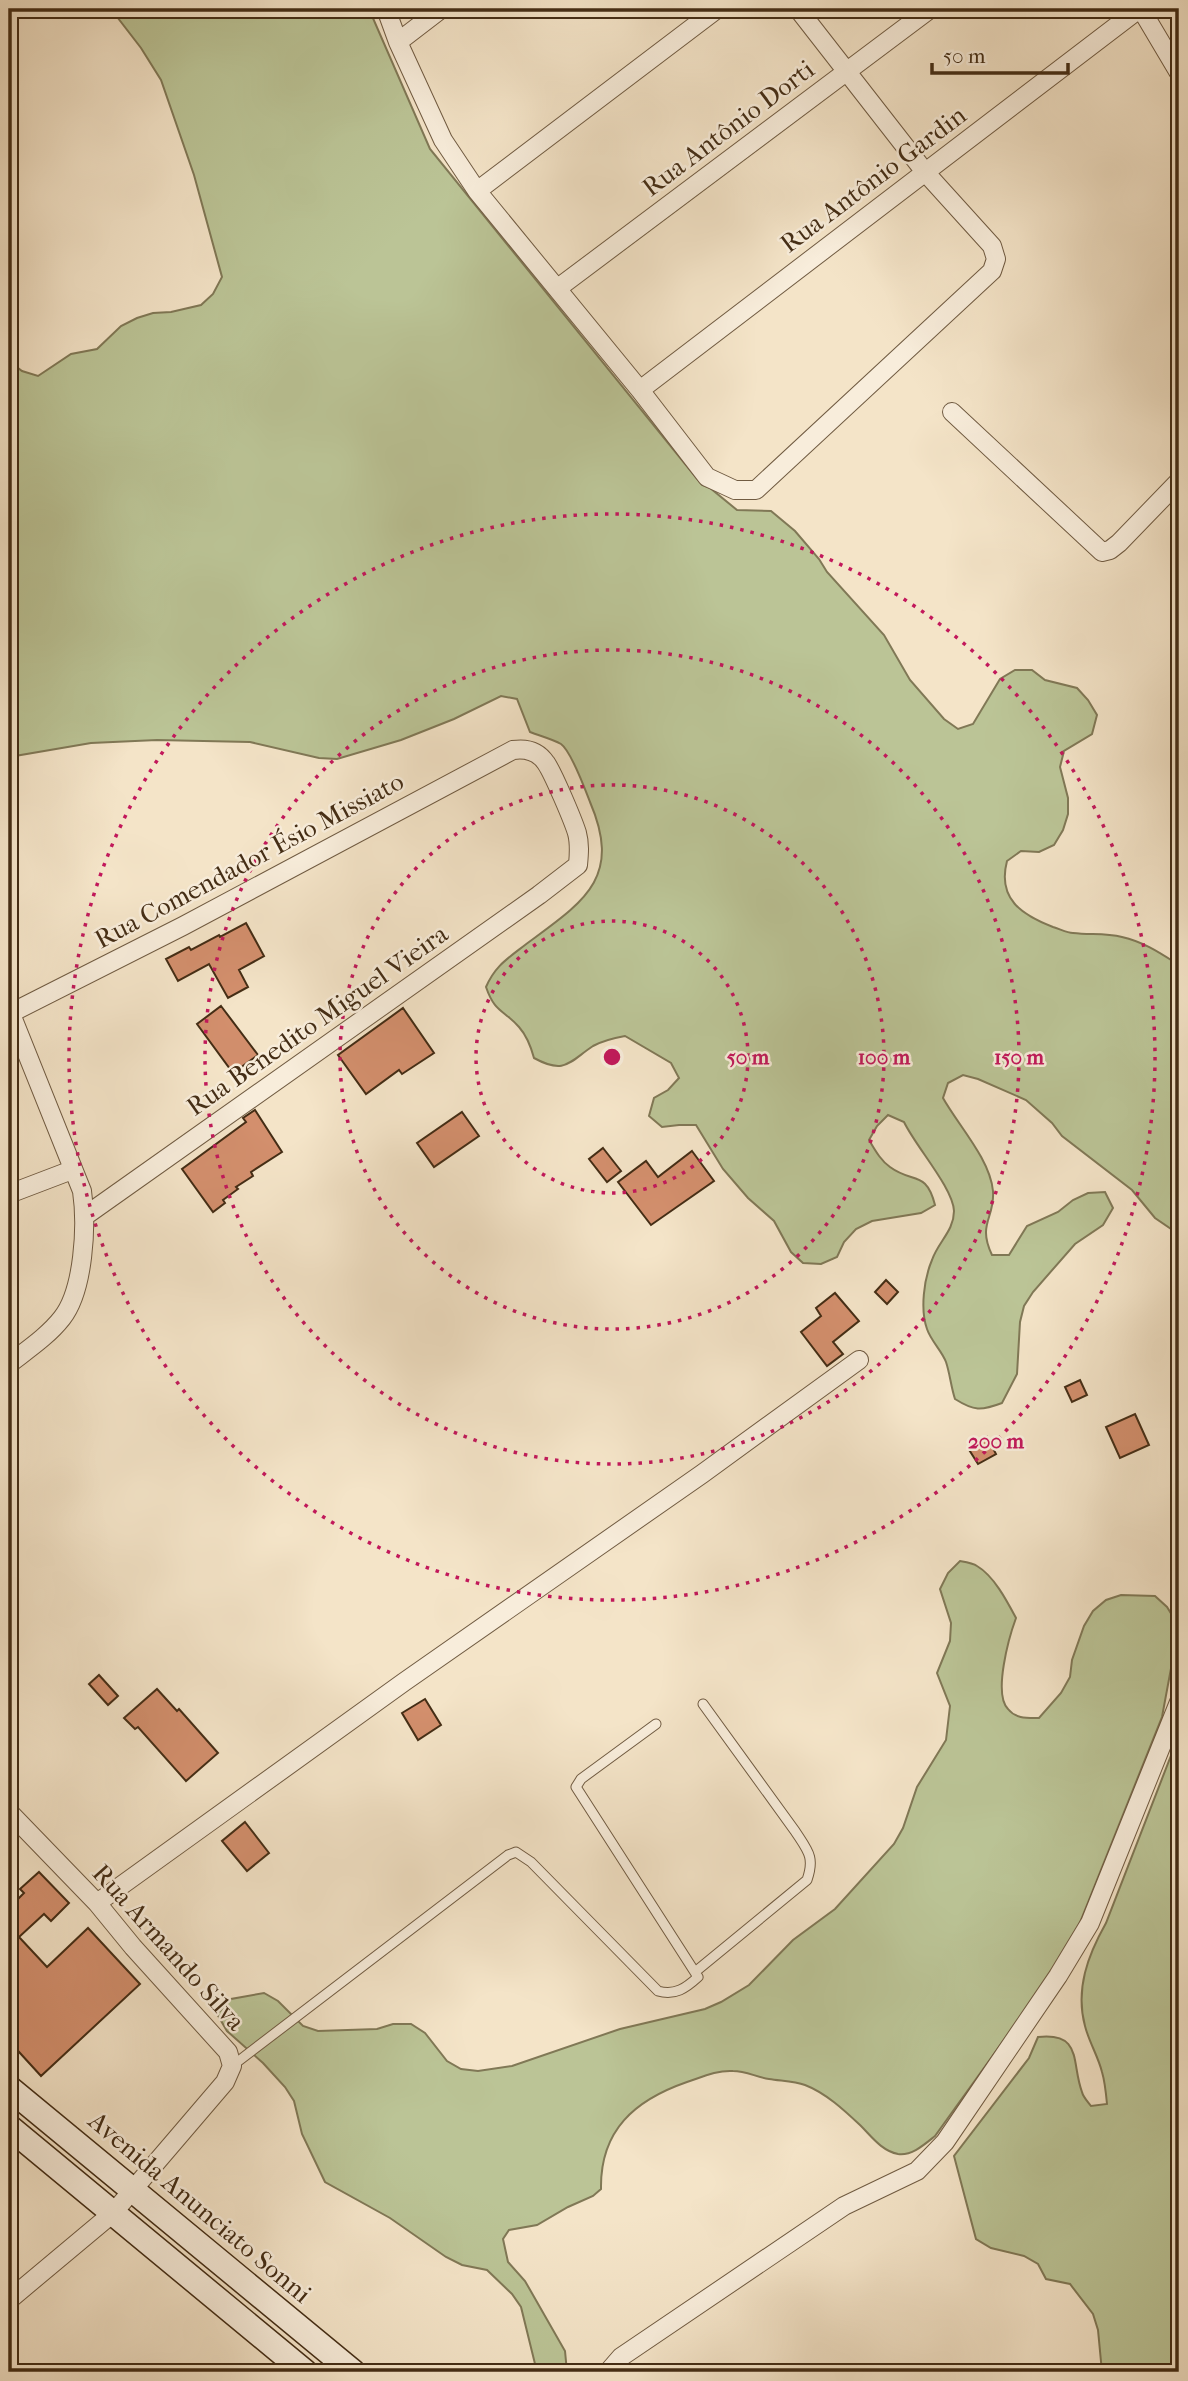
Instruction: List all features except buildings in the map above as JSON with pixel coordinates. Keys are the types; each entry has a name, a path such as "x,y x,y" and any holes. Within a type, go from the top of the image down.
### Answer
{"street":[{"path":"386,9 398,42 443,140 477,191 558,288 707,477 735,490 756,490 992,271 996,259 992,246 925,172 798,9"},
{"path":"398,42 441,9"},
{"path":"477,191 717,9"},
{"name":"Rua Antônio Dorti","path":"558,288 930,9"},
{"path":"1140,9 1179,73"},
{"name":"Rua Antônio Gardin","path":"640,390 1140,9"},
{"path":"951,412 1102,552 1119,544 1179,481"},
{"name":"Rua Comendador Ésio Missiato","path":"9,1012 183,926 513,750 525,749 536,753 547,763 577,833 580,851 578,865"},
{"name":"Rua Benedito Miguel Vieira","path":"85,1216 578,865"},
{"path":"9,1012 82,1191 85,1216 75,1294 63,1317 9,1364"},
{"path":"9,1194 72,1170"},
{"path":"97,1903 859,1360"},
{"path":"608,2372 621,2357 844,2206 917,2171 945,2142 1058,1976 1090,1923 1179,1702"},
{"name":"Rua Armando Silva","path":"9,1812 97,1903 228,2052 232,2066 225,2082 113,2213 9,2300"},
{"name":"Avenida Anunciato Sonni","path":"9,2088 353,2372"},
{"path":"9,2127 305,2372"}],"lane":[{"path":"695,1972 807,1880 812,1864 809,1852 703,1704"},
{"path":"232,2066 508,1855 516,1852 531,1862 658,1991 669,1994 685,1989 698,1977 576,1787 581,1779 656,1724"}],"green space":[{"path":"111,9 369,9 430,149 702,485 710,488 737,510 771,511 795,531 827,572 884,635 910,680 944,719 958,729 973,724 1000,679 1015,670 1032,670 1045,680 1077,688 1088,700 1097,715 1092,734 1064,751 1060,767 1068,798 1068,814 1063,830 1054,845 1039,852 1021,851 1007,861 1006,886 1015,904 1031,917 1071,933 1130,939 1152,948 1179,965 1179,1240 1171,1229 1155,1218 1132,1190 1062,1136 1052,1123 1026,1100 963,1075 948,1083 943,1098 980,1155 991,1179 993,1200 986,1235 992,1255 1009,1255 1027,1226 1058,1212 1073,1200 1088,1193 1105,1192 1113,1208 1103,1225 1075,1244 1024,1306 1020,1322 1017,1374 1002,1403 978,1409 955,1399 946,1362 927,1329 923,1303 927,1276 935,1254 949,1231 954,1211 941,1179 904,1122 888,1115 877,1126 869,1140 887,1165 923,1182 935,1205 921,1213 872,1221 856,1229 844,1242 837,1257 821,1264 803,1263 791,1252 774,1221 748,1198 723,1169 696,1125 662,1127 649,1116 654,1098 668,1090 679,1078 671,1063 625,1036 597,1044 560,1066 544,1063 534,1058 522,1030 493,1002 486,987 493,974 507,959 580,901 592,886 599,870 602,851 599,828 569,754 561,744 530,732 517,699 501,696 454,719 401,740 337,759 319,758 250,742 157,740 91,743 9,757 9,642 14,636 9,598 9,361 22,371 38,376 71,354 97,349 121,326 137,318 201,305 213,294 222,277 194,175 161,80"},
{"path":"960,1561 975,1565 989,1576 1000,1589 1016,1618 1004,1665 1002,1691 1008,1709 1018,1716 1039,1718 1061,1693 1070,1677 1072,1660 1084,1626 1093,1611 1106,1600 1121,1595 1155,1596 1167,1607 1175,1620 1177,1636 1162,1717 1075,1935 1043,1986 935,2136 913,2151 898,2154 887,2150 842,2109 813,2088 738,2071 715,2073 687,2082 668,2089 637,2108 614,2134 602,2168 601,2189 593,2196 537,2225 509,2230 503,2239 508,2262 525,2281 565,2351 567,2372 537,2372 521,2307 512,2294 487,2270 462,2265 446,2257 390,2218 325,2182 302,2134 294,2101 285,2087 227,2031 217,2014 231,1999 264,1993 278,2001 303,2026 318,2031 377,2029 393,2024 411,2024 425,2033 447,2061 461,2069 478,2071 512,2066 620,2029 705,2009 749,1985 793,1940 835,1909 894,1844 903,1828 917,1787 946,1740 950,1706 937,1673 950,1641 951,1623 940,1589 948,1573"},
{"path":"1179,1735 1179,2372 1102,2372 1098,2330 1093,2314 1070,2284 1046,2279 1038,2264 1024,2256 991,2248 976,2239 954,2156 1029,2058 1038,2037 1062,2039 1069,2045 1084,2098 1091,2106 1107,2104 1103,2076 1082,2012 1085,1973"}]}
